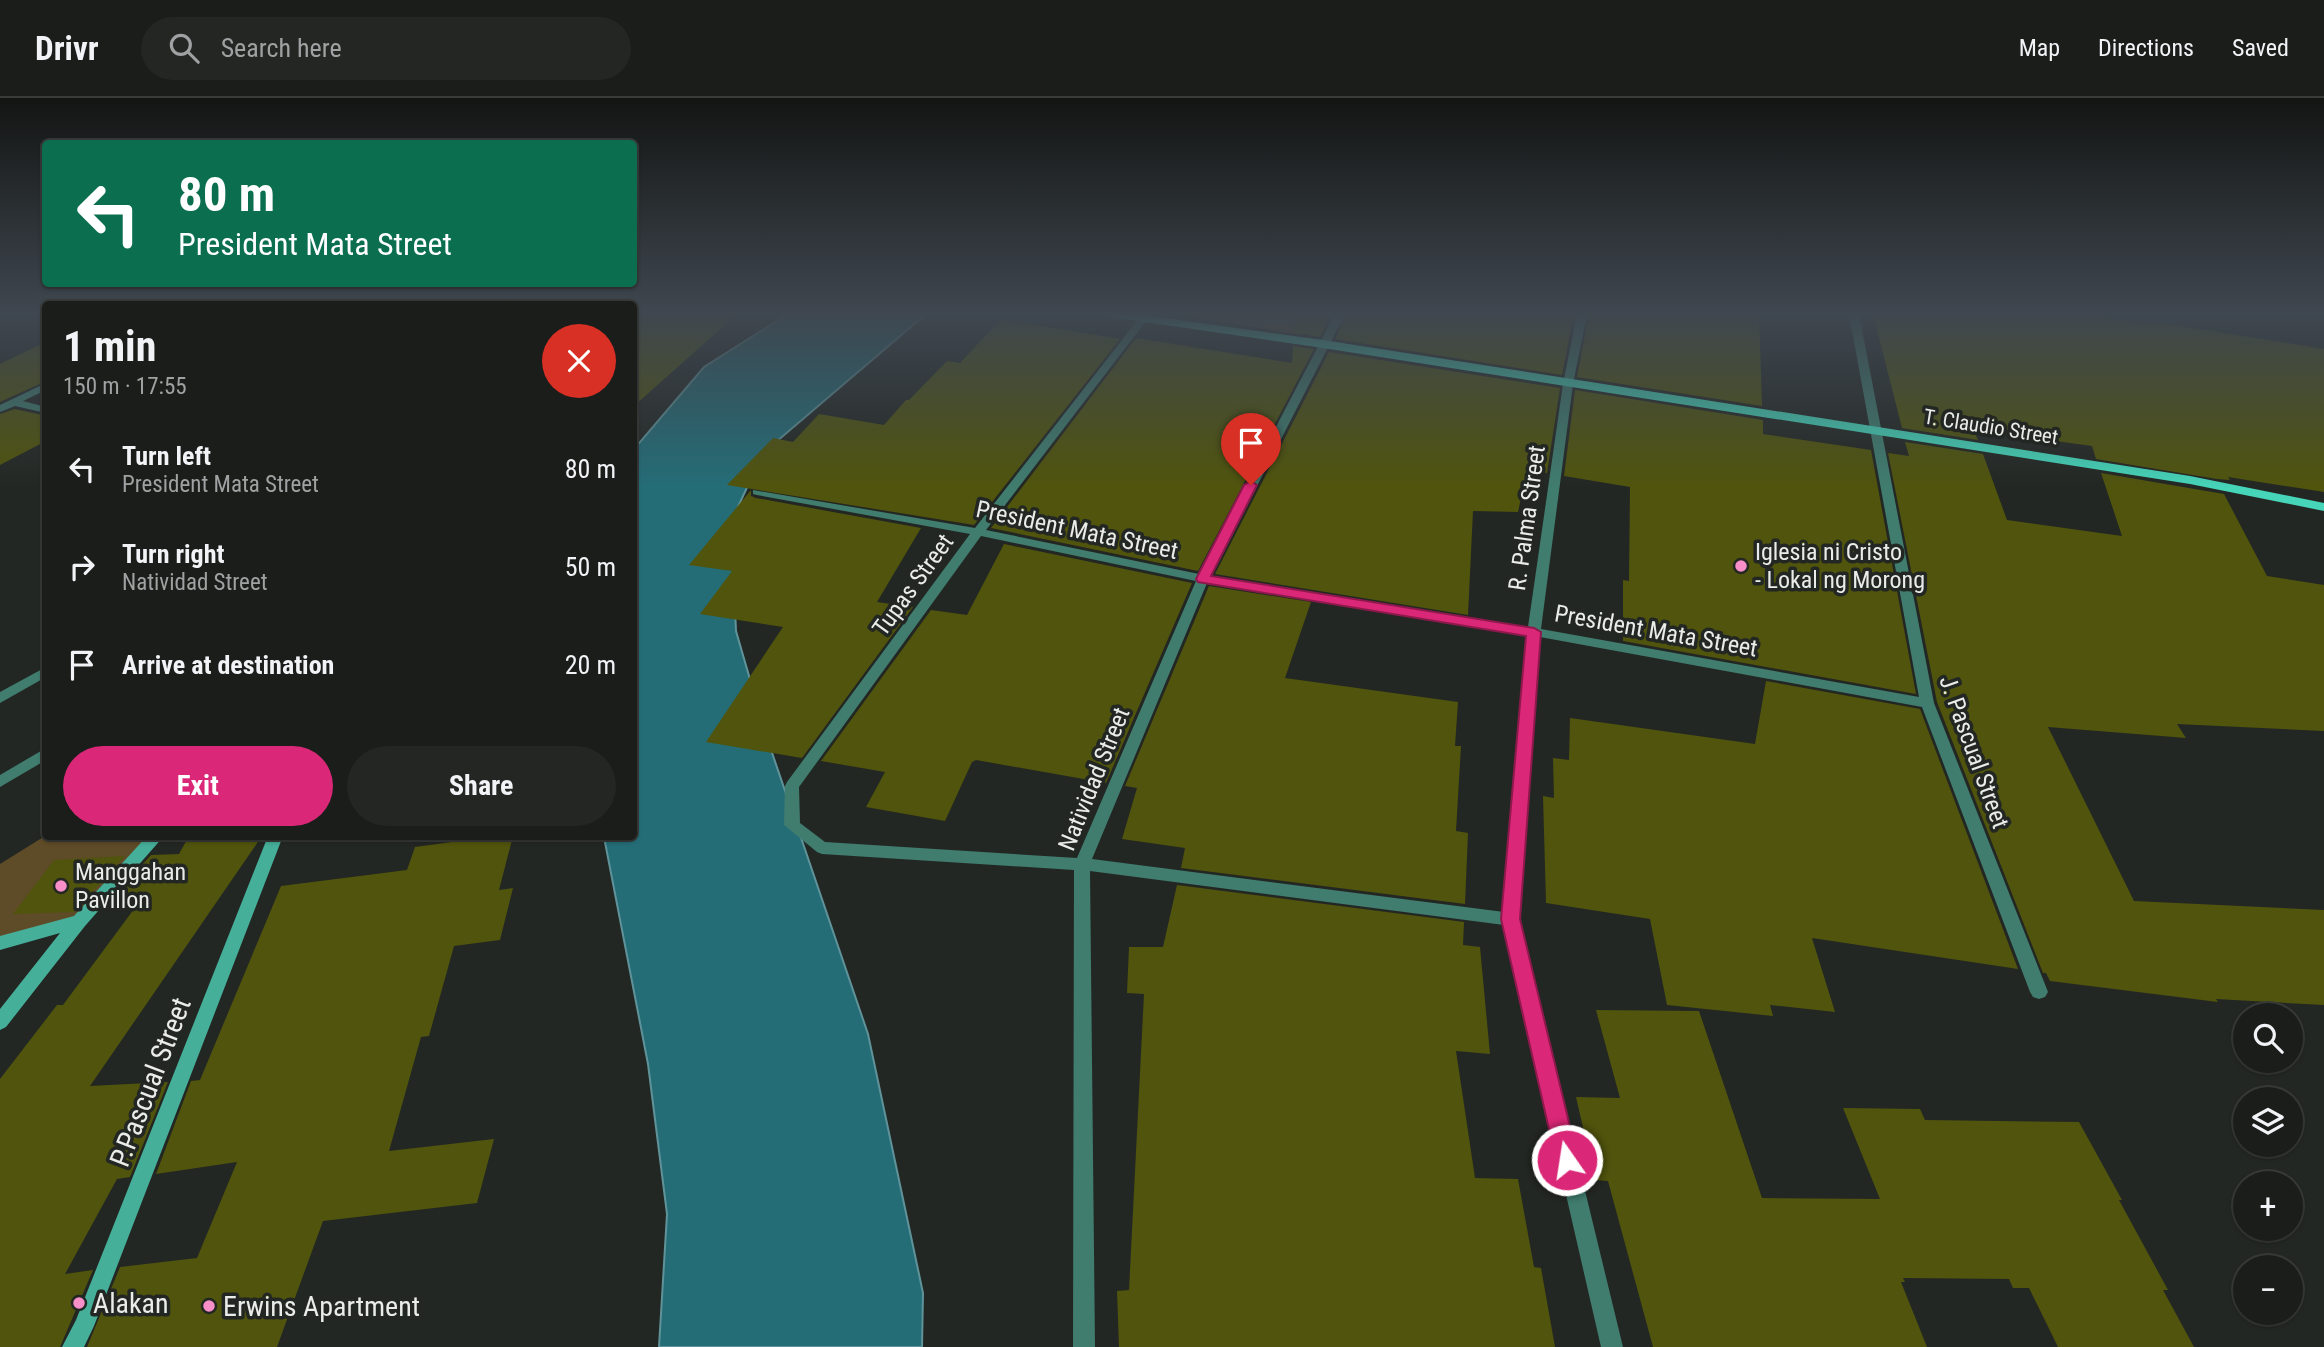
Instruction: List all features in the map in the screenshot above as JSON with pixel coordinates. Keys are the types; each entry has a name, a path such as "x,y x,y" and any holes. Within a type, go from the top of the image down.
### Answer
{"main road":[{"name":"T. Claudio Street","path":"1496,372 2190,480 2324,507"}],"street":[{"name":"Tupas Street","path":"1082,864 822,848 792,825 792,786 978,532 1102,372"},
{"name":"Natividad Street","path":"1084,1347 1082,864 1203,579 1309,372"},
{"name":"R. Palma Street","path":"1570,372 1534,632 1511,919 1612,1347"},
{"name":"J. Pascual Street","path":"1866,372 1927,703 2039,992"},
{"path":"0,409 42,388"},
{"path":"13,402 42,409"},
{"name":"President Mata Street","path":"757,492 978,532 1203,579 1534,632 1927,703"},
{"path":"0,698 42,673"},
{"path":"0,782 42,756"},
{"path":"0,1022 79,921 153,840"},
{"name":"P.Pascual Street","path":"73,1347 84,1326 274,840"},
{"path":"1082,864 1511,919"},
{"path":"0,943 79,921"}],"shaded area":[{"path":"42,838 42,840 154,840 79,921 0,943 0,864"}],"water":[{"path":"699,372 858,372 763,453 731,522 736,631 767,738 868,1034 923,1293 922,1347 659,1347 667,1214 648,1064 605,840 637,840 637,445"}],"building":[{"path":"0,372 42,372 42,383 0,402"},
{"path":"637,372 672,372 637,403"},
{"path":"936,372 1094,372 974,525 727,485 773,438 793,442 819,414 884,425 906,400"},
{"path":"1110,372 1302,372 1198,571 991,528"},
{"path":"1319,372 1459,372 1560,388 1547,473 1527,470 1518,512 1473,511 1468,615 1215,574"},
{"path":"1578,372 1761,372 1762,406 1577,377"},
{"path":"1888,372 2324,372 2324,492 2228,477 2230,480 2217,479 2096,459 2092,446 1974,430 1978,440 1902,428"},
{"path":"1575,390 1763,420 1763,434 1871,450 1916,694 1623,641 1623,580 1629,581 1630,487 1564,476"},
{"path":"15,409 42,415 42,443 0,465 0,414"},
{"path":"1905,442 1983,454 2007,520 2122,536 2101,473 2224,494 2267,576 2324,585 2324,731 2177,724 2186,738 2048,727 2134,901 2324,910 2324,1005 2216,999 2218,1002 2050,981 2046,973 2043,973 1937,702 1888,453 1909,456"},
{"path":"751,490 751,496 756,498 921,528 877,602 913,607 802,758 706,742 783,627 700,614 732,571 689,565"},
{"path":"1004,544 1192,583 1106,783 976,760 972,762 945,821 866,807 885,772 821,761 931,610 967,615"},
{"path":"1209,586 1311,602 1285,678 1458,702 1455,746 1461,746 1456,831 1468,833 1465,904 1181,868 1185,848 1122,839 1137,788 1125,786"},
{"path":"1766,681 1920,709 2018,969 1812,938 1835,1012 1770,1005 1773,1016 1667,1005 1650,919 1546,903 1543,796 1554,798 1553,758 1569,760 1570,718 1755,744"},
{"path":"187,840 259,840 90,1086 168,1082 130,1177 117,1179 65,1274 93,1270 60,1347 0,1347 0,1079 57,1005 63,1005 134,909 102,910 151,855 179,854"},
{"path":"467,840 512,840 499,890 513,888 500,940 454,946 429,1036 421,1037 389,1151 494,1139 477,1203 323,1221 277,1347 87,1347 120,1267 197,1258 237,1162 156,1174 191,1081 200,1080 281,886 407,870 415,847"},
{"name":"Manggahan Pavillon","path":"125,856 74,912 13,914 54,860"},
{"path":"1177,885 1464,922 1463,945 1480,947 1490,1054 1456,1051 1475,1178 1518,1179 1534,1267 1541,1268 1555,1347 1119,1347 1117,1291 1129,1290 1144,994 1127,993 1129,947 1163,947"},
{"path":"1596,1010 1699,1011 1762,1198 1880,1199 1843,1108 1920,1109 1925,1120 2079,1122 2168,1290 2163,1290 2194,1347 2058,1347 2029,1288 2013,1288 2009,1279 1903,1278 1905,1282 1901,1282 1927,1347 1653,1347 1608,1181 1595,1180 1576,1097 1620,1098"}],"place":[{"name":"Iglesia ni Cristo - Lokal ng Morong","path":"1741,566"},
{"name":"Manggahan Pavillon","path":"61,886"},
{"name":"Alakan","path":"79,1303"},
{"name":"Erwins Apartment","path":"209,1306"}],"route":[{"path":"1251,485 1203,579 1534,632 1511,919 1567,1160"}]}
